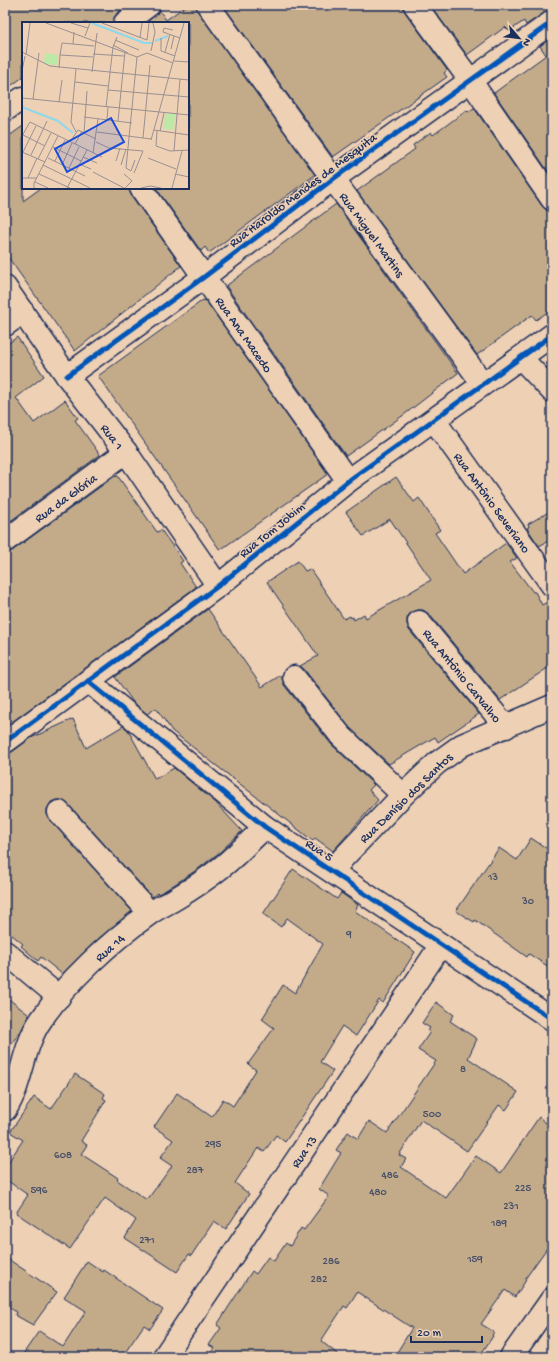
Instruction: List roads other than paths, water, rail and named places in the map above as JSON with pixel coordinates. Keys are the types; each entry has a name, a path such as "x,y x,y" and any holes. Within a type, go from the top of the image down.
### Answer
{"street":[{"path":"126,22 150,5"},
{"name":"Rua Miguel Martins","path":"208,5 483,384"},
{"path":"415,5 470,80 552,198"},
{"name":"Rua Haroldo Mendes de Mesquita","path":"67,376 204,277 333,179 552,22"},
{"path":"5,110 22,99"},
{"name":"Rua Ana Macedo","path":"142,189 348,481"},
{"name":"Rua 1","path":"5,287 67,376 126,452 218,586"},
{"path":"5,325 23,312"},
{"name":"Rua Tom Jobim","path":"5,742 218,586 348,481 552,335"},
{"path":"521,358 552,391"},
{"name":"Rua Antônio Severiano","path":"434,420 552,585"},
{"name":"Rua da Glória","path":"5,541 126,452"},
{"name":"Rua Antônio Carvalho","path":"419,622 506,727"},
{"path":"294,677 341,736 403,795"},
{"name":"Rua 5","path":"88,681 265,827 333,871 552,1019"},
{"name":"Rua Denísio dos Santos","path":"333,871 342,858 403,795 438,763 462,745 552,706"},
{"path":"60,812 150,913"},
{"name":"Rua 14","path":"5,1110 11,1101 27,1049 40,1021 59,997 90,964 126,932 150,913 197,886 224,866 265,827"},
{"name":"Rua 13","path":"164,1357 441,945"},
{"path":"5,952 59,997"},
{"path":"512,1357 552,1299"}]}
